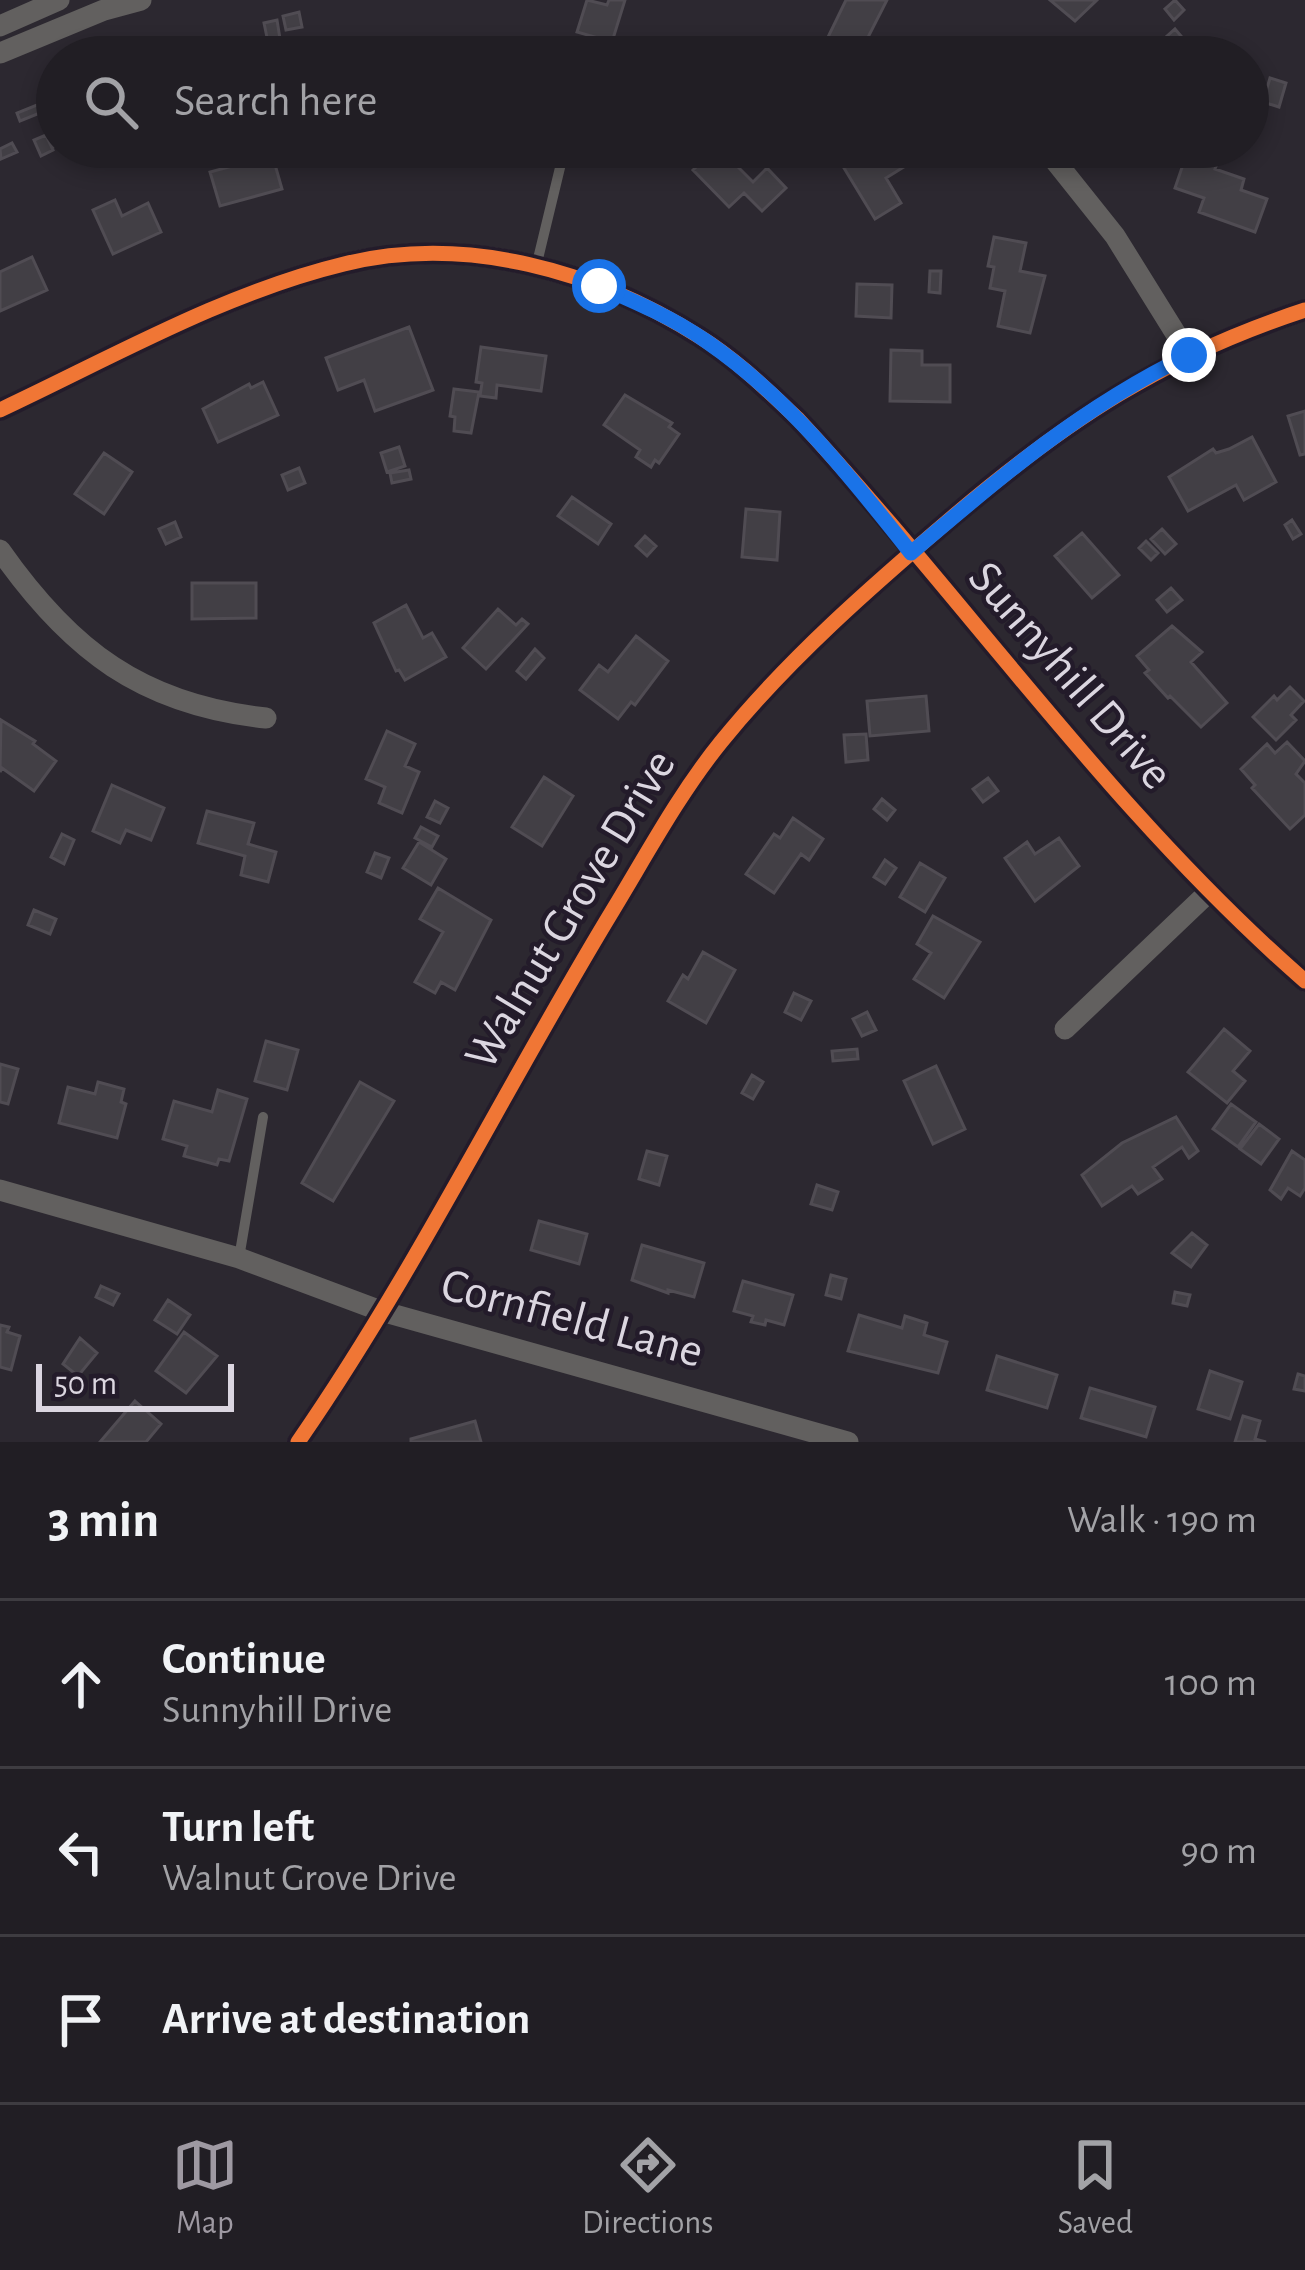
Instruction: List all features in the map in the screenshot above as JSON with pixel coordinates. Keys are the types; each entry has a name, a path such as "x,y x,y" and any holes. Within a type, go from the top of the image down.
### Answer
{"street":[{"path":"0,26 59,0"},
{"path":"41,36 141,0"},
{"path":"0,53 36,38"},
{"path":"1061,168 1115,236 1189,355"},
{"name":"Sunnyhill Drive","path":"0,410 224,305 346,263 397,255 490,257 599,286 652,309 703,338 745,370 847,472 911,553 1210,891 1305,981"},
{"name":"Walnut Grove Drive","path":"298,1442 381,1311 558,1000 718,746 766,688 911,553 1036,447 1084,413 1189,355 1305,310"},
{"path":"0,550 59,625 100,661 143,687 183,703 266,718"},
{"path":"1065,1029 1210,891"},
{"name":"Cornfield Lane","path":"0,1190 239,1258 381,1311 848,1442"}],"lane":[{"path":"536,267 560,168"},
{"path":"239,1258 263,1117"}],"building":[{"path":"587,0 607,5 609,0 625,0 614,36 577,32"},
{"path":"846,0 887,0 869,36 828,36"},
{"path":"1050,0 1097,0 1075,21"},
{"path":"1175,0 1184,10 1174,20 1165,9"},
{"path":"299,12 302,27 286,30 283,16"},
{"path":"277,20 280,36 267,36 264,23"},
{"path":"1269,81 1286,83 1279,107 1269,104"},
{"path":"36,105 36,115 20,121 17,113"},
{"path":"12,143 17,152 1,159 0,149"},
{"path":"276,168 282,189 220,206 210,172"},
{"path":"739,168 753,182 767,168 786,188 762,211 744,193 729,207 693,170"},
{"path":"844,168 902,168 886,178 901,203 875,219"},
{"path":"1182,168 1215,168 1244,179 1241,190 1267,199 1255,232 1199,212 1204,198 1175,188"},
{"path":"115,200 122,216 148,203 161,232 113,254 93,210"},
{"path":"994,237 1026,243 1020,271 1045,276 1030,333 998,326 1005,291 990,288 994,267 988,266"},
{"path":"32,257 47,290 0,311 0,272"},
{"path":"930,271 941,271 940,293 929,292"},
{"path":"857,284 892,285 891,318 856,316"},
{"path":"409,327 433,390 375,411 364,380 338,390 326,358"},
{"path":"481,347 546,356 541,391 497,385 496,398 480,396 482,383 476,382"},
{"path":"891,350 922,351 922,365 950,365 950,402 890,401"},
{"path":"263,382 278,415 218,442 203,409 249,384 251,388"},
{"path":"454,389 479,392 471,433 454,431 455,417 450,416"},
{"path":"625,395 672,423 669,427 679,434 651,467 636,457 640,450 604,425"},
{"path":"1305,411 1305,454 1300,455 1288,416"},
{"path":"1252,437 1276,482 1244,500 1236,485 1188,511 1169,477 1213,449 1216,453 1229,449"},
{"path":"399,447 405,466 387,472 381,453"},
{"path":"104,453 132,472 104,514 75,494"},
{"path":"299,468 305,483 288,490 282,475"},
{"path":"409,470 411,479 392,483 390,473"},
{"path":"572,497 611,524 598,544 558,516"},
{"path":"746,509 780,512 777,560 742,557"},
{"path":"1292,520 1301,534 1293,539 1285,525"},
{"path":"175,522 181,537 166,544 159,529"},
{"path":"1162,529 1176,544 1165,554 1151,539"},
{"path":"1082,533 1119,575 1092,598 1055,556"},
{"path":"645,536 656,546 647,556 636,546"},
{"path":"1146,541 1158,553 1151,560 1139,548"},
{"path":"192,583 256,583 256,618 192,619"},
{"path":"1171,588 1182,600 1167,612 1157,600"},
{"path":"406,605 423,638 432,633 446,657 405,680 396,671 374,623"},
{"path":"498,609 516,625 522,619 528,624 486,669 463,648"},
{"path":"1172,626 1202,652 1191,662 1227,703 1201,727 1145,673 1149,670 1137,656"},
{"path":"636,636 668,661 635,705 631,702 618,719 580,690 599,665 608,672"},
{"path":"535,649 544,658 526,679 517,671"},
{"path":"1290,687 1304,701 1291,715 1296,720 1276,740 1253,717"},
{"path":"926,696 929,731 870,736 867,701"},
{"path":"1,720 56,761 34,791 2,768 0,772"},
{"path":"387,731 415,744 405,766 419,772 402,813 379,803 385,787 366,779"},
{"path":"866,734 868,760 846,762 844,735"},
{"path":"1287,742 1305,761 1296,774 1305,783 1305,815 1290,829 1241,769 1267,744 1275,753"},
{"path":"544,777 573,796 542,846 512,827"},
{"path":"988,778 998,791 983,802 973,789"},
{"path":"112,785 164,808 151,840 126,830 120,843 93,831"},
{"path":"882,799 895,810 887,820 874,809"},
{"path":"435,801 448,808 440,823 427,817"},
{"path":"207,811 254,823 248,844 276,852 268,882 241,875 245,856 198,843"},
{"path":"793,818 823,839 809,860 801,854 774,893 746,874 774,834 780,838"},
{"path":"421,827 438,836 432,847 415,838"},
{"path":"62,834 74,840 64,864 51,857"},
{"path":"1059,838 1079,866 1035,901 1005,858 1027,842 1035,854"},
{"path":"419,842 446,859 431,885 403,868"},
{"path":"375,853 389,858 381,878 367,872"},
{"path":"885,860 896,868 885,884 874,877"},
{"path":"920,863 945,878 925,912 900,897"},
{"path":"438,888 491,920 455,990 441,982 435,993 415,982 443,932 420,919"},
{"path":"34,910 56,919 50,934 28,925"},
{"path":"933,916 980,942 944,998 914,979 931,953 917,944"},
{"path":"703,952 735,970 706,1023 668,1001"},
{"path":"794,993 811,1001 801,1020 785,1012"},
{"path":"867,1012 876,1030 862,1036 853,1019"},
{"path":"1224,1029 1250,1051 1233,1071 1245,1081 1227,1103 1188,1072"},
{"path":"266,1041 298,1050 287,1090 255,1081"},
{"path":"857,1049 858,1059 833,1061 832,1051"},
{"path":"0,1064 18,1069 8,1104 0,1102"},
{"path":"936,1066 965,1129 933,1144 904,1081"},
{"path":"752,1075 763,1082 753,1099 742,1093"},
{"path":"98,1082 124,1089 121,1102 126,1104 117,1138 59,1123 68,1087 95,1094"},
{"path":"360,1082 394,1101 333,1201 302,1183"},
{"path":"218,1090 247,1099 229,1161 219,1159 217,1165 184,1156 187,1146 163,1139 174,1101 212,1112"},
{"path":"1231,1104 1256,1122 1238,1147 1213,1129"},
{"path":"1176,1117 1198,1151 1189,1158 1182,1147 1153,1167 1162,1179 1138,1194 1132,1186 1102,1206 1082,1175 1122,1143"},
{"path":"1259,1124 1279,1139 1261,1164 1240,1149"},
{"path":"647,1151 667,1156 659,1185 639,1179"},
{"path":"1292,1151 1305,1160 1305,1188 1300,1196 1288,1188 1281,1199 1270,1190"},
{"path":"817,1185 838,1192 832,1210 811,1204"},
{"path":"539,1221 587,1234 579,1264 531,1250"},
{"path":"1192,1233 1207,1245 1191,1267 1172,1253"},
{"path":"642,1245 704,1263 694,1297 632,1280"},
{"path":"831,1275 846,1279 841,1299 826,1295"},
{"path":"743,1281 793,1295 784,1325 751,1322 753,1316 734,1311"},
{"path":"101,1286 119,1294 113,1305 96,1297"},
{"path":"1175,1292 1190,1295 1187,1306 1173,1303"},
{"path":"168,1300 190,1315 177,1334 155,1320"},
{"path":"859,1315 902,1328 905,1316 927,1323 924,1335 947,1342 938,1373 848,1351"},
{"path":"0,1325 20,1336 11,1370 0,1367"},
{"path":"184,1332 217,1356 186,1393 156,1371"},
{"path":"80,1338 97,1353 78,1376 63,1364"},
{"path":"997,1356 1057,1375 1047,1408 987,1390"},
{"path":"1210,1371 1242,1382 1230,1419 1198,1409"},
{"path":"1298,1374 1305,1376 1305,1391 1294,1389"},
{"path":"1090,1388 1155,1407 1146,1437 1081,1418"},
{"path":"135,1401 161,1424 146,1442 100,1442"},
{"path":"1243,1416 1260,1421 1255,1439 1266,1442 1235,1442"},
{"path":"475,1421 481,1442 411,1442 411,1439"}],"cycle path":[{"path":"0,410 212,309 344,264 436,253 483,257 529,264 618,294 714,346 798,419 1169,849 1305,981"},
{"path":"298,1442 382,1312 664,824 747,711 863,595 1037,449 1162,370 1305,310"}],"route":[{"path":"599,286 703,338 745,370 847,472 911,553 1036,447 1084,413 1189,355"}]}
